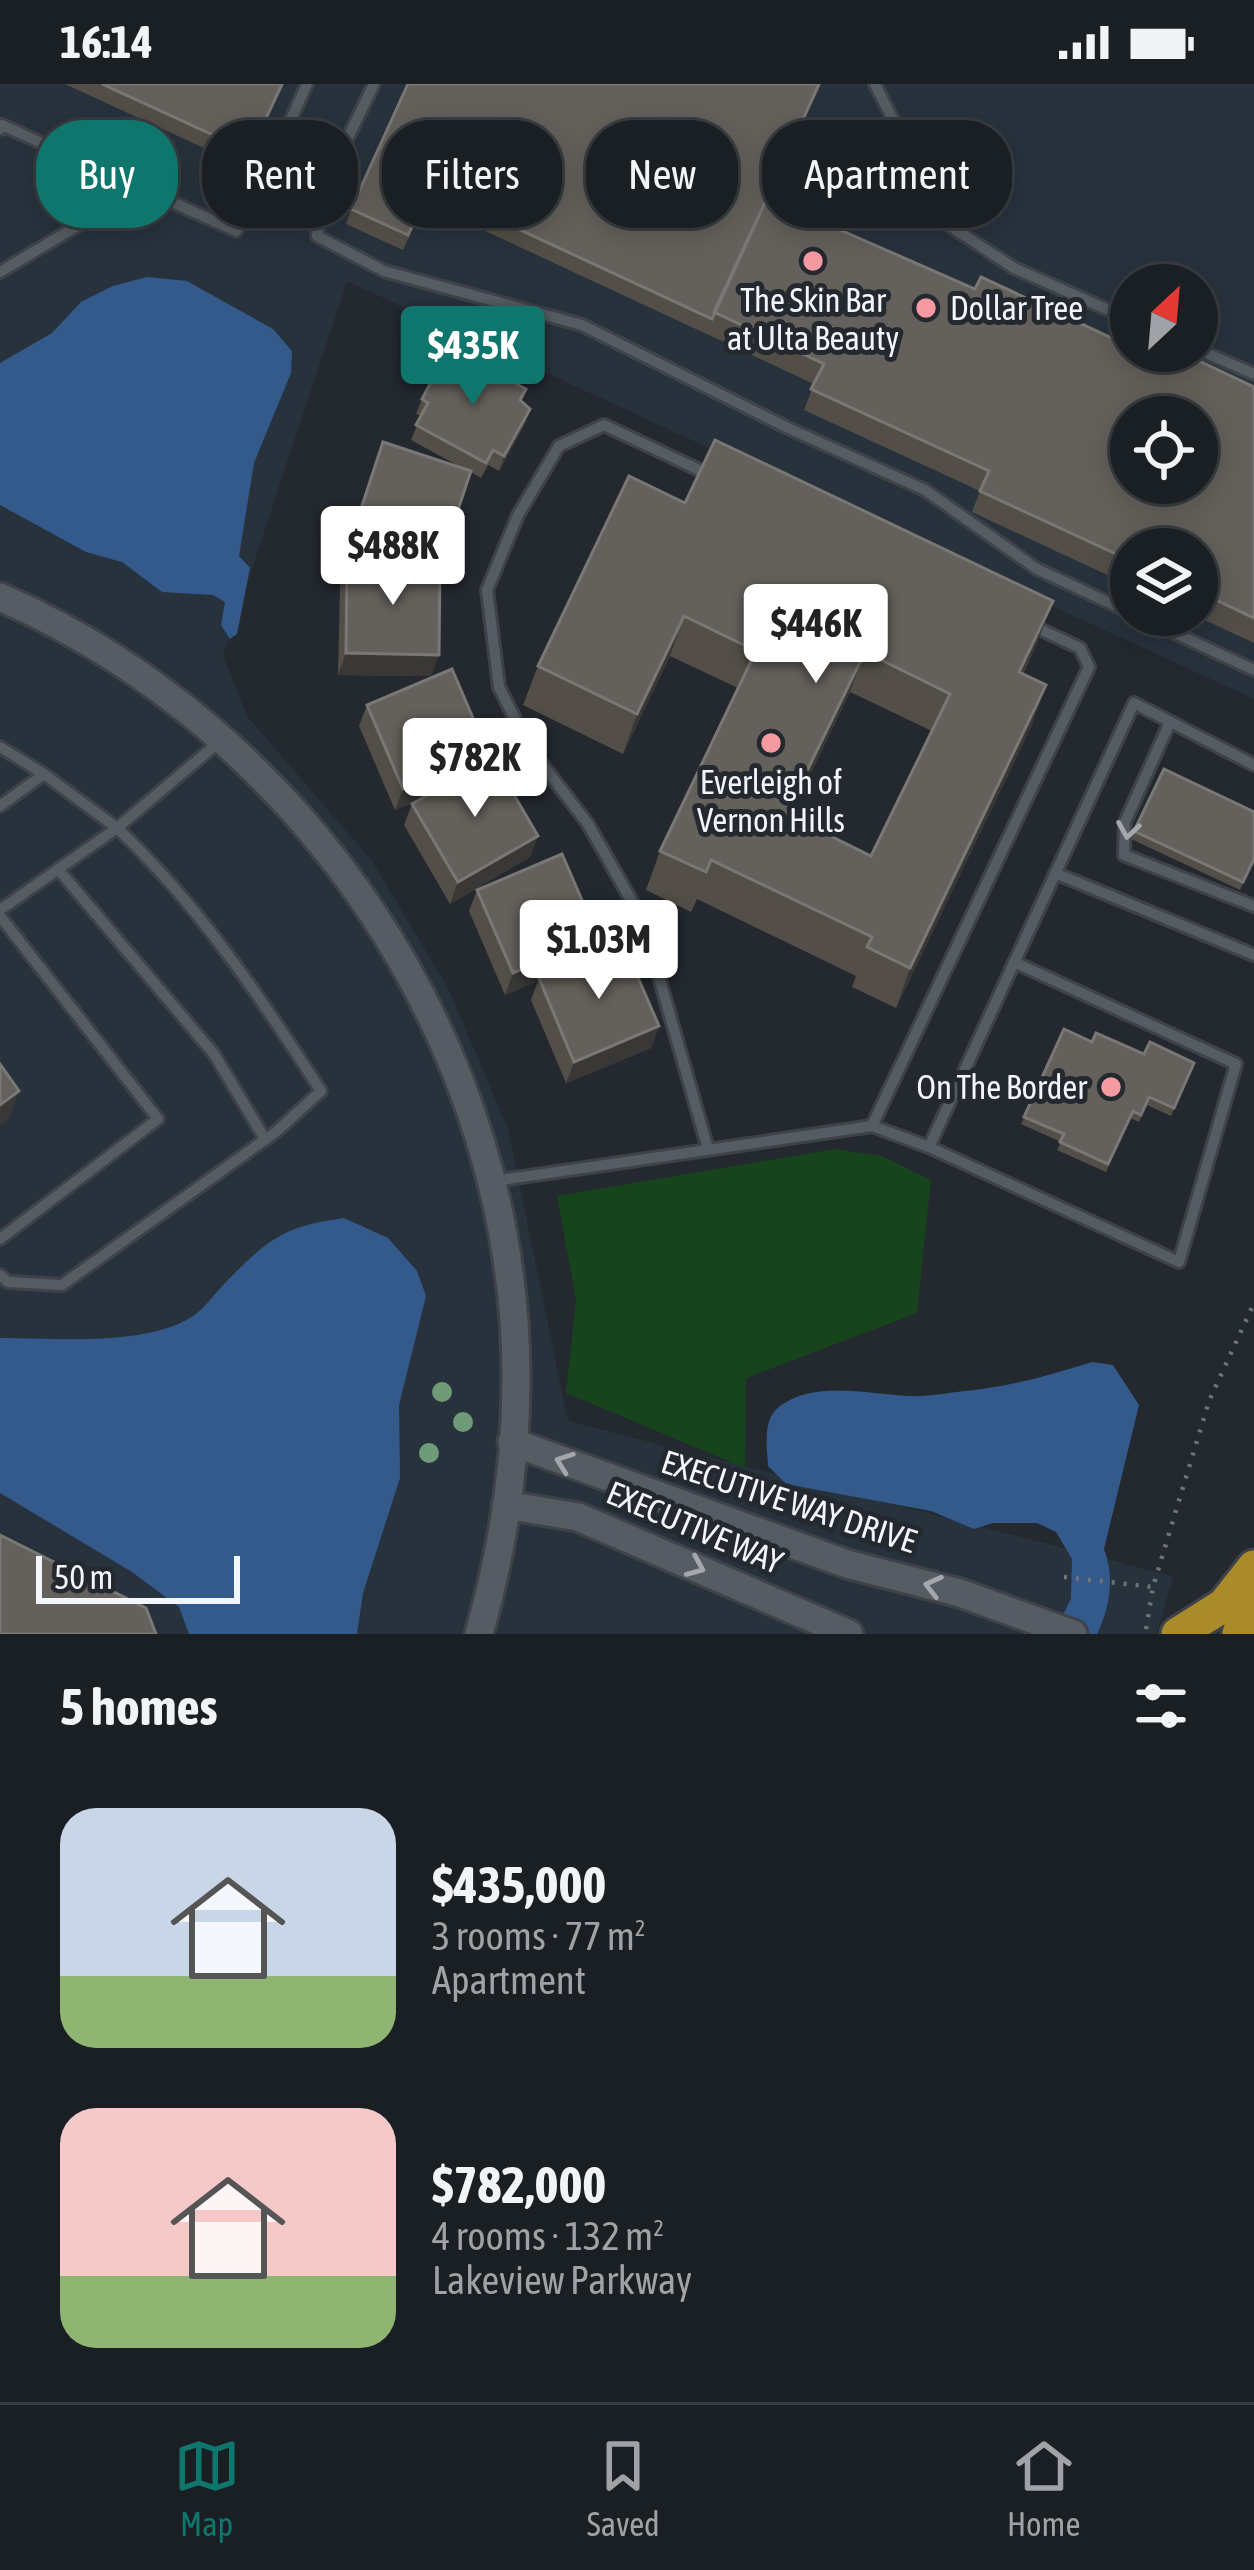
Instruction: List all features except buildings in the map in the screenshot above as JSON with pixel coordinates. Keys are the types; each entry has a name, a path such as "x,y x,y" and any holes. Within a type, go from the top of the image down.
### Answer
{"main road":[{"path":"1162,1631 1224,1605 1254,1567"},
{"path":"1239,1634 1254,1583"}],"street":[{"path":"0,597 94,644 191,712 222,740 292,806 330,851 383,926 416,984 464,1091 490,1182 514,1332 506,1505 479,1634"},
{"name":"EXECUTIVE WAY DRIVE","path":"512,1442 847,1564 961,1593 1073,1634"},
{"name":"EXECUTIVE WAY","path":"506,1505 578,1517 849,1634"}],"lane":[{"path":"178,205 236,231 307,84"},
{"path":"374,84 322,191 317,236 384,271 582,325 925,490 1036,569 1110,603"},
{"path":"875,84 944,221 1014,268 1110,311"},
{"path":"0,129 2,125 36,140"},
{"path":"0,272 74,228"},
{"path":"1218,358 1254,374"},
{"path":"708,1149 643,921 588,824 529,747 499,687 488,590 518,515 559,446 604,425 712,476"},
{"path":"872,1126 1089,667 1080,648 1015,618"},
{"path":"1181,636 1254,670"},
{"path":"928,1147 1133,703 1254,765"},
{"path":"1170,722 1125,822 1124,855 1254,906"},
{"path":"0,1239 158,1119 0,913 117,828 222,740"},
{"path":"0,747 117,828 146,856 262,1000 321,1091 265,1139 62,1285 8,1282 0,1275"},
{"path":"0,806 44,774"},
{"path":"58,869 214,1054 265,1139"},
{"path":"1055,873 1254,955"},
{"path":"490,1182 872,1126 1179,1262 1236,1064 1014,962"}],"path":[{"path":"1162,1631 1153,1587 1209,1401 1254,1303"},
{"path":"1064,1577 1153,1587"}],"shaded area":[{"path":"0,84 1254,84 1254,699 1117,636 1218,636 1218,528 1110,528 1110,633 347,281 223,656 247,716 372,861 448,988 508,1129 568,1421 1173,1576 1157,1634 0,1634"}],"green space":[{"path":"835,1149 882,1156 931,1180 917,1313 746,1378 745,1468 566,1393 576,1300 557,1196"}],"water":[{"path":"147,277 187,281 273,329 292,351 291,373 254,463 239,556 250,568 237,634 230,639 221,625 225,602 213,595 162,592 122,562 86,552 0,505 0,363 52,333 81,302 113,286"},
{"path":"344,1218 388,1238 417,1271 426,1296 399,1405 400,1478 363,1593 357,1634 189,1634 179,1607 132,1572 0,1493 0,1338 100,1339 173,1326 197,1313 253,1255 278,1237 306,1225"},
{"path":"1092,1362 1113,1365 1139,1405 1104,1549 1110,1592 1097,1634 1053,1634 1071,1599 1072,1559 1056,1532 1037,1523 993,1523 974,1529 931,1511 786,1484 768,1466 770,1418 780,1406 809,1393 937,1395 1013,1383"}],"place":[{"name":"The Skin Bar at Ulta Beauty","path":"813,261"},
{"name":"Dollar Tree","path":"926,308"},
{"name":"Everleigh of Vernon Hills","path":"771,743"},
{"name":"On The Border","path":"1111,1087"}]}
